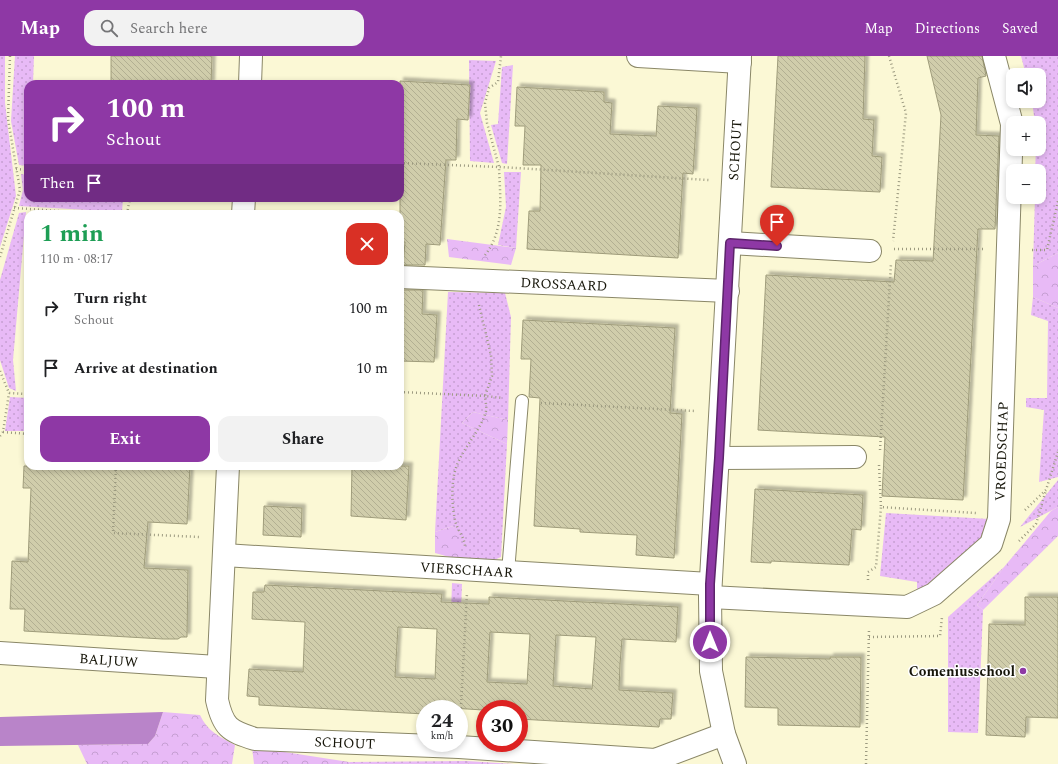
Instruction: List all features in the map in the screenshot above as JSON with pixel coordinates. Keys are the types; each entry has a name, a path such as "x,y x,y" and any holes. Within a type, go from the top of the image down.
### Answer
{"street":[{"path":"250,80 251,56"},
{"path":"638,56 740,59"},
{"name":"VROEDSCHAP","path":"710,591 869,606 906,607 934,594 991,544 999,516 1012,124 994,56"},
{"name":"SCHOUT","path":"735,764 724,734 711,671 710,591 719,458 740,59"},
{"path":"730,243 870,251"},
{"name":"DROSSAARD","path":"404,277 728,291"},
{"path":"719,458 855,457"},
{"name":"SCHOUT","path":"228,470 217,667 217,700 221,719 235,733 255,739 459,747 655,760 724,734"},
{"name":"VIERSCHAAR","path":"224,546 710,591"},
{"name":"BALJUW","path":"0,653 217,667"}],"lane":[{"path":"508,572 522,401"}],"path":[{"path":"0,257 20,190 8,119 10,56"},
{"path":"485,396 492,376 491,355 475,281 479,264 492,246 500,221 499,167 487,123 485,103 489,88 498,82 501,56"},
{"path":"866,764 869,606 868,572 876,567 881,507 879,458 892,249 906,113 890,56"},
{"path":"404,163 499,167 734,182"},
{"path":"16,169 24,170"},
{"path":"870,251 892,249 1047,250 1058,201"},
{"path":"14,208 44,210"},
{"path":"0,371 9,393 3,432 0,436"},
{"path":"404,392 485,396 522,401 721,413"},
{"path":"9,393 24,394"},
{"path":"3,432 24,434"},
{"path":"881,507 999,516 1019,515 1046,490 1058,452"},
{"path":"116,470 113,533 224,546"}],"green space":[{"path":"0,56 5,56 5,103 16,196 0,247"},
{"path":"15,56 34,56 33,80 24,80 24,166 19,165 11,121"},
{"path":"1021,56 1058,56 1058,253 1033,266 1035,204 1046,204 1046,164 1035,164 1036,156 1046,156 1046,116 1034,116 1033,108 1046,108 1046,68 1024,68"},
{"path":"469,60 496,61 480,113 494,163 470,161"},
{"path":"513,65 507,164 502,163 491,125 498,124 502,67"},
{"path":"504,172 521,172 516,248 498,245 506,207"},
{"path":"21,174 24,174 24,202 123,202 122,210 88,210 19,206 23,190"},
{"path":"24,212 24,235 13,360 16,391 9,388 0,360 0,280 19,213"},
{"path":"447,239 516,248 511,265 449,257"},
{"path":"1058,253 1058,308 1033,297 1033,266"},
{"path":"448,292 505,293 511,317 508,420 473,412 462,423 507,444 501,557 492,561 460,560 453,526 435,532"},
{"path":"1033,297 1058,308 1058,477 1039,482 1044,410 1026,407 1026,398 1047,398 1048,321 1031,315"},
{"path":"10,397 24,398 24,431 5,431"},
{"path":"473,412 508,420 507,444 462,423"},
{"path":"1058,480 1058,507 1020,527"},
{"path":"1058,507 1058,536 983,610 977,605 1004,567 1051,511"},
{"path":"886,513 989,519 989,539 917,599 917,582 880,576"},
{"path":"453,526 461,545 460,560 435,553 435,532"},
{"path":"1004,567 977,605 983,610 978,733 948,732 948,617"},
{"path":"452,583 462,584 457,700 448,700"},
{"path":"163,712 200,715 210,729 235,745 232,764 87,764 78,745 148,744 155,736"},
{"path":"252,747 349,762 350,764 254,764"},
{"path":"467,761 468,764 350,764 349,762"},
{"path":"467,761 514,764 468,764"}],"shaded area":[{"path":"163,712 155,736 148,744 0,746 0,717"}],"building":[{"path":"111,56 212,56 211,80 111,80"},
{"path":"778,56 865,56 863,119 874,120 872,156 882,157 880,192 771,187"},
{"path":"927,56 982,56 986,76 978,78 976,135 999,136 995,229 978,229 963,500 882,496 885,437 758,430 766,275 894,282 896,260 933,261 941,115"},
{"path":"404,81 470,85 468,120 457,119 456,160 446,160 440,245 426,244 425,265 404,265 404,210 400,210 400,202 404,202"},
{"path":"517,87 604,92 604,102 612,103 610,134 656,136 658,106 697,108 693,174 683,173 678,258 527,249 529,211 540,211 541,165 523,165 525,126 515,126"},
{"path":"404,290 423,290 422,314 437,315 434,362 404,361"},
{"path":"523,320 675,328 670,413 682,414 674,558 636,555 637,535 580,532 580,529 534,526 540,398 529,397 531,359 521,359"},
{"path":"24,466 24,470 190,470 187,524 148,522 144,568 188,570 187,637 181,637 178,639 163,639 24,631 25,609 10,609 12,561 28,562 31,488 23,488"},
{"path":"404,466 409,466 406,520 351,516 352,470 404,470"},
{"path":"755,489 863,495 861,530 852,529 849,565 771,561 771,563 751,562"},
{"path":"264,506 302,508 301,537 263,535"},
{"path":"265,585 442,594 441,602 489,604 489,597 678,607 676,642 622,639 620,664 619,690 673,693 671,719 660,719 659,727 528,720 528,700 476,700 476,710 468,709 468,700 416,700 416,714 259,705 259,697 247,696 249,669 303,672 305,622 252,619 253,592 264,592","holes":["398,627 437,629 435,679 395,677","490,632 530,634 527,684 487,682","556,635 596,637 592,689 553,686"]},
{"name":"Comeniusschool","path":"1025,597 1058,597 1058,718 1026,717 1025,737 986,735 989,624 1025,625"},
{"path":"746,657 830,659 830,657 861,657 860,727 778,725 778,708 745,707"}],"place":[{"name":"Comeniusschool","path":"1023,671"}],"route":[{"path":"710,642 710,584 719,458 730,243 777,246"}]}
